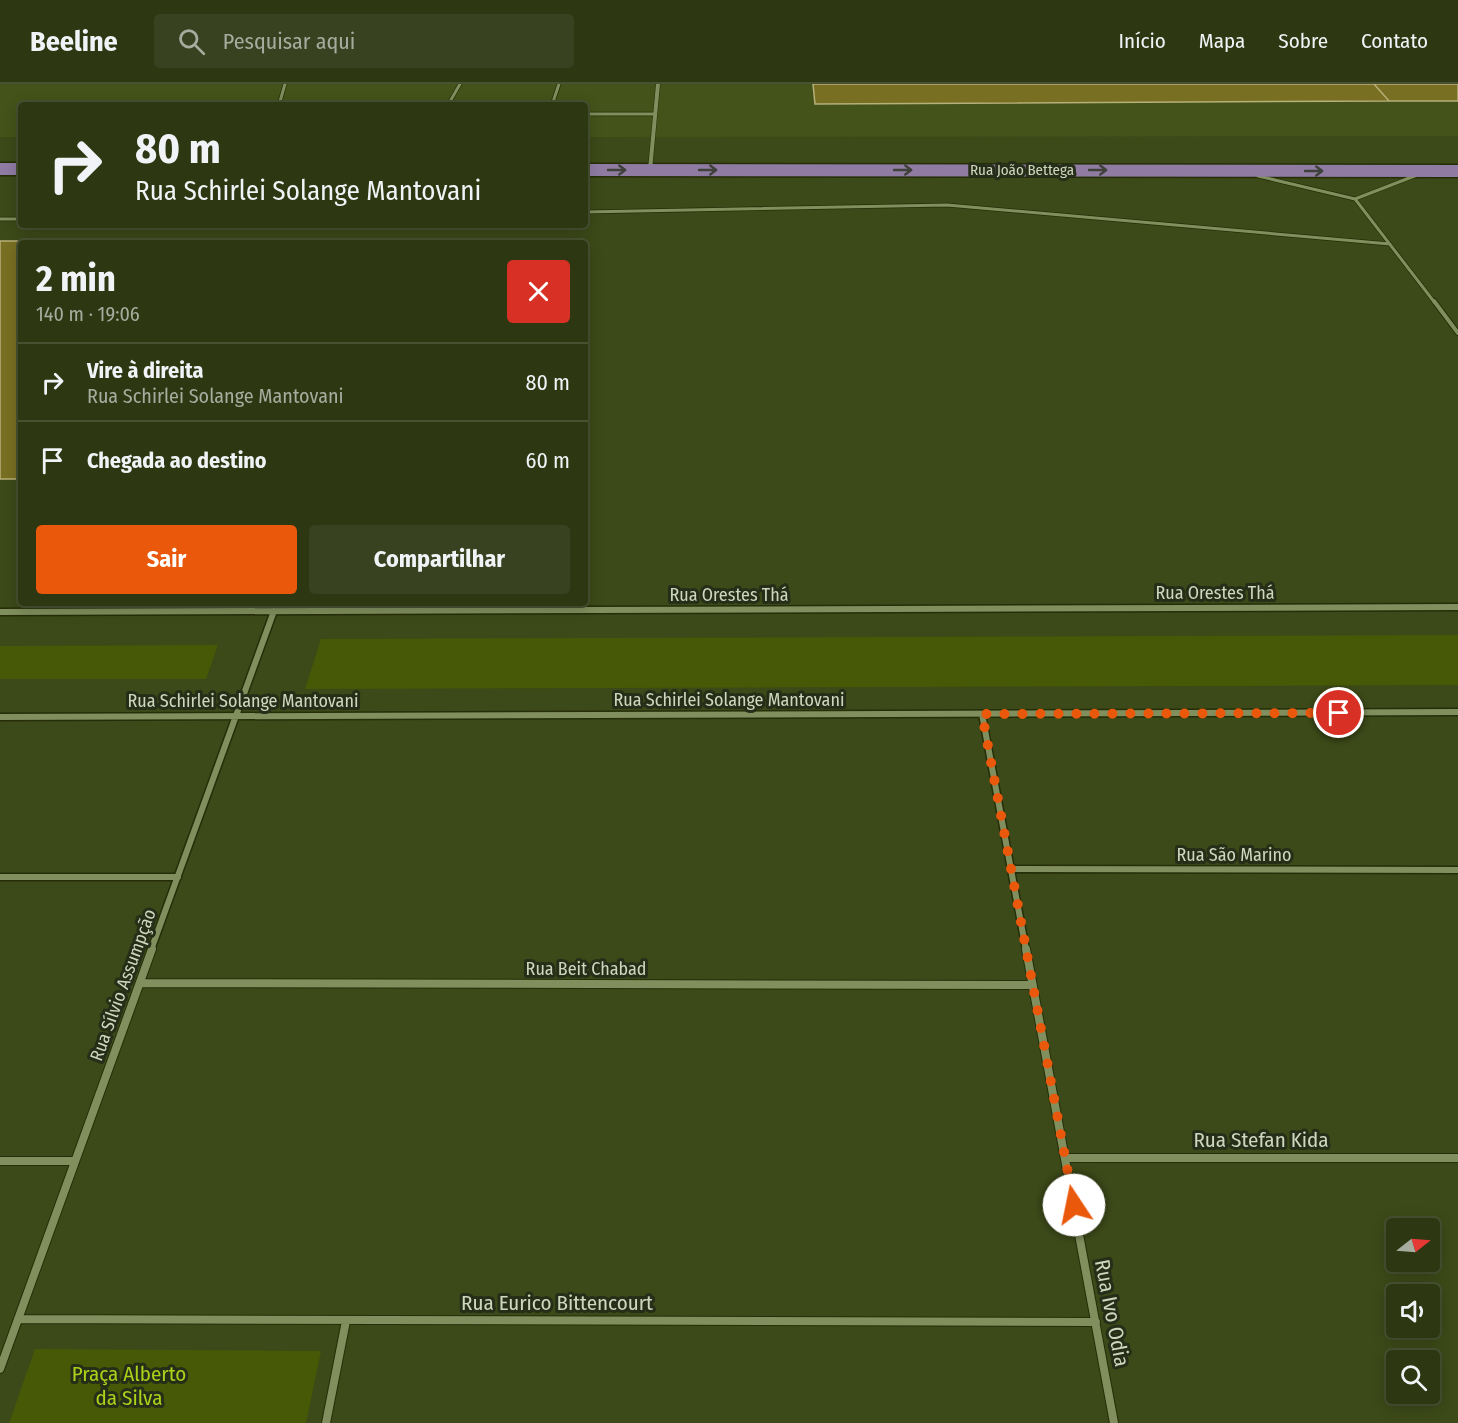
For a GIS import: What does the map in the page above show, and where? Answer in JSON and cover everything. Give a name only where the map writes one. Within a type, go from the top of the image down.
[{"type":"main road","points":[[0,151],[18,151]]},
{"type":"main road","name":"Rua João Bettega","points":[[588,152],[650,161],[1235,171],[1458,171]]},
{"type":"main road","name":"Rua João Bettega","points":[[588,170],[650,161],[779,152]]},
{"type":"main road","points":[[1414,152],[1428,171]]},
{"type":"main road","points":[[0,169],[18,169]]},
{"type":"street","points":[[650,161],[658,84]]},
{"type":"street","name":"Rua Orestes Thá","points":[[0,612],[1458,607]]},
{"type":"street","name":"Rua Sílvio Assumpção","points":[[0,1369],[274,611]]},
{"type":"street","name":"Rua Schirlei Solange Mantovani","points":[[0,717],[1458,712]]},
{"type":"street","name":"Rua Ivo Odia","points":[[982,714],[1114,1423]]},
{"type":"street","name":"Rua São Marino","points":[[1011,869],[1458,870]]},
{"type":"street","points":[[0,877],[178,877]]},
{"type":"street","name":"Rua Beit Chabad","points":[[140,983],[1032,985]]},
{"type":"street","name":"Rua Stefan Kida","points":[[1065,1158],[1458,1158]]},
{"type":"street","points":[[0,1161],[75,1161]]},
{"type":"street","name":"Rua Eurico Bittencourt","points":[[18,1319],[1096,1322]]},
{"type":"street","points":[[326,1423],[346,1321]]},
{"type":"lane","points":[[280,102],[285,84]]},
{"type":"lane","points":[[450,102],[460,84]]},
{"type":"lane","points":[[553,102],[559,84]]},
{"type":"lane","points":[[588,114],[655,114]]},
{"type":"lane","points":[[1235,171],[1355,199],[1428,171]]},
{"type":"lane","points":[[1355,199],[1458,333]]},
{"type":"lane","points":[[588,212],[947,205],[1390,244]]},
{"type":"lane","points":[[0,219],[18,219]]},
{"type":"shaded area","points":[[0,84],[1458,84],[1458,136],[588,137],[588,102],[18,102],[18,137],[0,137]]},
{"type":"green space","points":[[1458,635],[1458,685],[305,689],[321,639]]},
{"type":"green space","points":[[218,645],[206,679],[0,679],[0,646]]},
{"type":"green space","name":"Praça Alberto da Silva","points":[[35,1349],[321,1351],[306,1423],[9,1423]]},
{"type":"building","points":[[813,84],[1374,84],[1389,101],[815,104]]},
{"type":"building","points":[[1374,84],[1458,84],[1458,101],[1389,101]]},
{"type":"building","points":[[0,241],[18,241],[18,479],[0,479]]},
{"type":"route","points":[[1074,1205],[982,714],[1339,713]]}]
